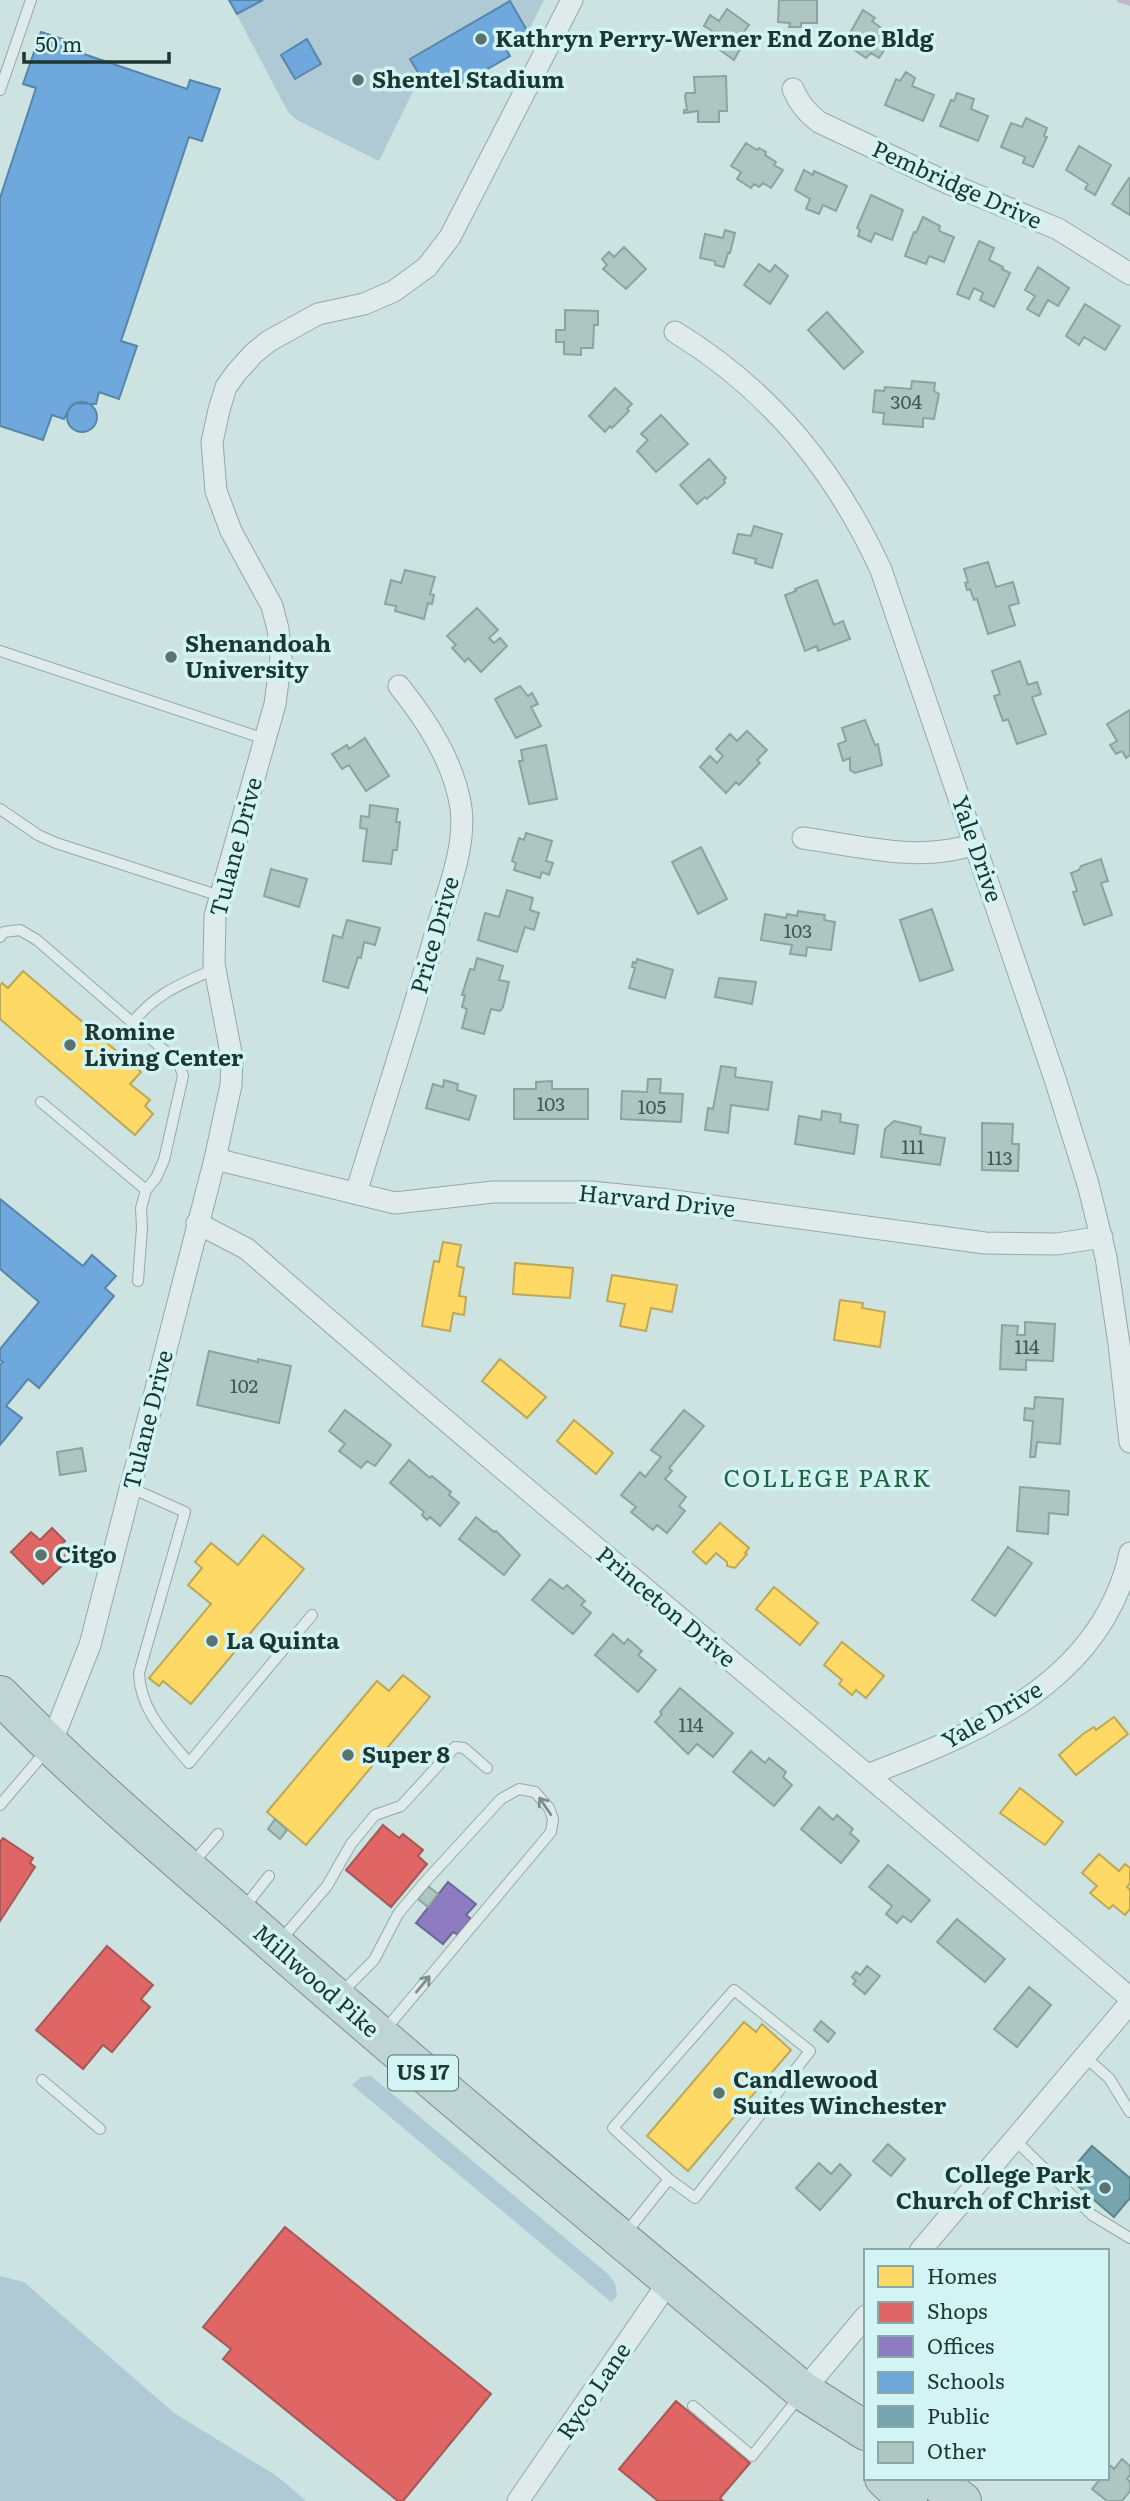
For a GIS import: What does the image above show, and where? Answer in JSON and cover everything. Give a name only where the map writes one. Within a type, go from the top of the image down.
[{"type":"highway","name":"Millwood Pike","points":[[0,1695],[50,1746],[380,2036],[803,2391],[864,2430]]},
{"type":"highway","name":"Millwood Pike","points":[[803,2391],[864,2459]]},
{"type":"highway","points":[[886,2480],[908,2501]]},
{"type":"highway","points":[[934,2480],[962,2501]]},
{"type":"street","name":"Tulane Drive","points":[[50,1746],[90,1645],[215,1159],[231,1085],[232,1058],[215,969],[215,916],[265,739],[276,695],[281,658],[272,606],[230,531],[216,491],[212,442],[226,387],[254,353],[269,341],[318,314],[363,304],[394,291],[427,267],[450,237],[572,0]]},
{"type":"street","name":"Pembridge Drive","points":[[793,89],[798,102],[819,122],[950,184],[1058,229],[1130,274]]},
{"type":"street","name":"Yale Drive","points":[[675,332],[710,353],[748,383],[775,412],[823,469],[861,528],[881,570],[1055,1079],[1102,1237],[1119,1344],[1130,1442]]},
{"type":"street","name":"Price Drive","points":[[356,1193],[422,982],[461,836],[457,786],[433,734],[399,685]]},
{"type":"street","points":[[803,838],[923,854],[954,851],[975,844]]},
{"type":"street","name":"Harvard Drive","points":[[215,1159],[395,1203],[493,1192],[591,1192],[985,1243],[1057,1244],[1102,1237]]},
{"type":"street","name":"Princeton Drive","points":[[197,1223],[247,1249],[1130,2001]]},
{"type":"street","name":"Yale Drive","points":[[867,1775],[983,1726],[1053,1680],[1078,1656],[1101,1627],[1116,1600],[1130,1553]]},
{"type":"street","points":[[922,2249],[1130,2001]]},
{"type":"street","name":"Ryco Lane","points":[[518,2501],[670,2280]]},
{"type":"street","points":[[803,2391],[864,2318]]},
{"type":"lane","points":[[0,90],[31,0]]},
{"type":"lane","points":[[0,651],[265,739]]},
{"type":"lane","points":[[0,809],[38,835],[56,843],[220,896]]},
{"type":"lane","points":[[0,937],[4,932],[20,930],[37,940],[179,1063],[183,1076],[164,1160],[156,1178],[146,1190],[141,1208],[138,1281]]},
{"type":"lane","points":[[133,1022],[146,1006],[170,989],[215,969]]},
{"type":"lane","points":[[41,1102],[146,1190]]},
{"type":"lane","points":[[131,1488],[185,1513],[139,1673],[139,1692],[150,1716],[189,1763],[313,1615]]},
{"type":"lane","points":[[0,1805],[50,1746]]},
{"type":"lane","points":[[276,1946],[327,1886],[351,1844],[374,1815],[401,1805],[455,1747],[464,1748],[487,1768]]},
{"type":"lane","points":[[336,1998],[374,1960],[398,1914],[501,1799],[519,1789],[534,1792],[549,1808],[553,1819],[551,1832],[380,2036]]},
{"type":"lane","points":[[188,1869],[218,1834]]},
{"type":"lane","points":[[239,1913],[269,1876]]},
{"type":"lane","points":[[734,1990],[810,2051],[695,2198],[669,2179],[613,2128],[734,1990]]},
{"type":"lane","points":[[1084,2056],[1109,2078],[1130,2112]]},
{"type":"lane","points":[[42,2080],[100,2129]]},
{"type":"lane","points":[[1014,2139],[1092,2215],[1130,2238]]},
{"type":"lane","points":[[621,2239],[669,2179]]},
{"type":"lane","points":[[693,2406],[752,2456],[803,2391]]},
{"type":"shaded area","name":"Shentel Stadium","points":[[229,0],[544,0],[528,32],[504,45],[510,56],[458,86],[452,76],[428,89],[416,85],[379,161],[297,120],[288,112]]},
{"type":"shaded area","points":[[371,2076],[608,2274],[615,2283],[617,2296],[611,2302],[352,2085],[361,2077]]},
{"type":"shaded area","points":[[0,2276],[24,2282],[174,2413],[277,2476],[306,2501],[0,2501]]},
{"type":"building: Homes","name":"Romine Living Center","points":[[23,971],[141,1072],[130,1084],[150,1100],[145,1106],[153,1114],[135,1135],[0,1019],[0,986],[2,983],[8,988]]},
{"type":"building: Homes","points":[[443,1242],[461,1245],[457,1266],[464,1268],[459,1296],[466,1297],[464,1315],[453,1313],[450,1331],[422,1326],[434,1261],[439,1262]]},
{"type":"building: Homes","points":[[515,1263],[573,1268],[570,1298],[513,1294]]},
{"type":"building: Homes","points":[[612,1275],[677,1285],[672,1312],[651,1308],[646,1331],[620,1326],[625,1304],[607,1301]]},
{"type":"building: Homes","points":[[840,1300],[863,1303],[862,1308],[885,1312],[880,1347],[834,1340]]},
{"type":"building: Homes","points":[[500,1359],[546,1397],[527,1418],[482,1381]]},
{"type":"building: Homes","points":[[574,1420],[613,1453],[596,1474],[557,1441]]},
{"type":"building: Homes","points":[[720,1523],[749,1548],[735,1568],[727,1566],[727,1562],[716,1553],[706,1564],[693,1552]]},
{"type":"building: Homes","name":"La Quinta","points":[[263,1535],[304,1569],[191,1704],[163,1681],[159,1686],[149,1678],[211,1604],[188,1585],[202,1568],[195,1562],[211,1543],[238,1565]]},
{"type":"building: Homes","points":[[774,1587],[818,1623],[800,1645],[756,1609]]},
{"type":"building: Homes","points":[[842,1642],[884,1676],[866,1698],[856,1690],[852,1695],[839,1684],[842,1680],[824,1665]]},
{"type":"building: Homes","name":"Super 8","points":[[403,1675],[430,1697],[306,1845],[267,1812],[377,1681],[389,1691]]},
{"type":"building: Homes","points":[[1114,1717],[1128,1734],[1076,1775],[1059,1755],[1083,1734],[1094,1727],[1096,1730]]},
{"type":"building: Homes","points":[[1020,1788],[1063,1822],[1045,1845],[1000,1813]]},
{"type":"building: Homes","points":[[1099,1854],[1119,1871],[1125,1864],[1130,1868],[1130,1883],[1127,1887],[1130,1890],[1130,1909],[1125,1915],[1113,1905],[1109,1909],[1090,1893],[1097,1886],[1082,1873]]},
{"type":"building: Homes","name":"Candlewood Suites Winchester","points":[[744,2022],[756,2032],[762,2024],[791,2050],[688,2171],[647,2136]]},
{"type":"building: Shops","name":"Citgo","points":[[52,1528],[65,1541],[60,1546],[71,1557],[43,1584],[11,1552],[31,1532],[40,1540]]},
{"type":"building: Shops","points":[[383,1825],[399,1838],[403,1834],[423,1850],[418,1856],[427,1864],[391,1907],[346,1870]]},
{"type":"building: Shops","points":[[3,1838],[33,1858],[30,1863],[35,1867],[0,1921],[0,1842]]},
{"type":"building: Shops","points":[[107,1946],[153,1985],[141,1999],[150,2007],[112,2052],[103,2045],[83,2069],[36,2030]]},
{"type":"building: Shops","points":[[285,2227],[491,2394],[403,2501],[398,2501],[223,2359],[231,2349],[203,2327]]},
{"type":"building: Shops","points":[[676,2401],[750,2463],[720,2498],[723,2501],[658,2501],[619,2469]]},
{"type":"building: Offices","points":[[448,1882],[476,1904],[466,1915],[471,1919],[458,1935],[453,1932],[443,1944],[416,1923]]},
{"type":"building: Schools","points":[[229,0],[263,0],[237,14]]},
{"type":"building: Schools","name":"Kathryn Perry-Werner End Zone Bldg","points":[[510,1],[528,32],[504,45],[510,56],[458,86],[452,76],[428,89],[410,59]]},
{"type":"building: Schools","points":[[41,32],[71,42],[69,49],[187,89],[190,80],[220,89],[202,141],[189,137],[121,341],[137,346],[119,399],[99,392],[96,404],[75,403],[64,419],[52,415],[43,440],[0,426],[0,198],[36,88],[23,84]]},
{"type":"building: Schools","points":[[307,39],[321,64],[295,79],[281,55]]},
{"type":"building: Schools","points":[[82,402],[93,406],[97,417],[93,428],[82,432],[71,428],[67,417],[71,406]]},
{"type":"building: Schools","points":[[0,1199],[83,1266],[92,1255],[116,1276],[105,1288],[114,1296],[39,1388],[28,1379],[6,1406],[22,1418],[0,1445],[0,1365],[3,1362],[0,1360],[0,1349],[39,1302],[0,1269]]},
{"type":"building: Public","name":"College Park Church of Christ","points":[[1092,2146],[1130,2178],[1130,2198],[1114,2217],[1066,2176]]},
{"type":"building: Other","points":[[779,0],[817,0],[817,23],[801,23],[801,27],[789,27],[790,23],[778,22]]},
{"type":"building: Other","points":[[727,9],[749,25],[741,36],[745,40],[734,60],[706,40],[712,31],[704,26],[710,15],[719,21]]},
{"type":"building: Other","points":[[863,10],[875,18],[872,21],[893,37],[879,58],[871,53],[866,58],[846,40]]},
{"type":"building: Other","points":[[906,72],[915,78],[912,86],[934,95],[923,121],[885,105],[896,79],[900,81]]},
{"type":"building: Other","points":[[726,76],[727,111],[719,111],[719,122],[698,122],[698,111],[684,113],[684,110],[687,110],[686,93],[695,93],[694,77]]},
{"type":"building: Other","points":[[957,93],[974,99],[971,109],[988,116],[978,141],[940,126],[951,100],[954,101]]},
{"type":"building: Other","points":[[1026,118],[1047,128],[1044,136],[1047,137],[1033,167],[1023,163],[1025,157],[1001,147],[1011,123],[1022,127]]},
{"type":"building: Other","points":[[746,143],[766,152],[765,155],[776,162],[774,165],[783,170],[771,188],[763,183],[759,187],[754,184],[751,188],[737,179],[741,172],[731,166]]},
{"type":"building: Other","points":[[1079,146],[1111,165],[1095,195],[1085,189],[1088,184],[1066,170]]},
{"type":"building: Other","points":[[804,170],[813,175],[814,171],[847,186],[836,211],[823,205],[819,214],[806,209],[810,199],[795,190]]},
{"type":"building: Other","points":[[1130,179],[1130,215],[1112,204]]},
{"type":"building: Other","points":[[871,195],[903,210],[892,240],[875,233],[871,242],[858,236],[860,230],[857,228]]},
{"type":"building: Other","points":[[923,217],[940,226],[941,232],[954,237],[944,262],[929,256],[926,264],[905,256]]},
{"type":"building: Other","points":[[725,230],[735,233],[724,267],[715,265],[715,261],[700,258],[705,234],[723,238]]},
{"type":"building: Other","points":[[979,241],[994,248],[989,260],[1010,273],[994,307],[980,300],[983,293],[974,288],[969,299],[957,294]]},
{"type":"building: Other","points":[[624,247],[646,269],[626,289],[603,269],[607,265],[602,259],[609,252],[614,257]]},
{"type":"building: Other","points":[[759,264],[770,272],[775,265],[788,276],[770,304],[744,285]]},
{"type":"building: Other","points":[[1038,267],[1069,288],[1058,306],[1048,300],[1039,316],[1027,309],[1035,296],[1025,290]]},
{"type":"building: Other","points":[[1085,304],[1120,326],[1105,350],[1084,337],[1079,345],[1066,336]]},
{"type":"building: Other","points":[[565,310],[598,311],[593,348],[581,348],[581,355],[564,354],[564,342],[556,342],[556,330],[565,330]]},
{"type":"building: Other","points":[[827,312],[863,352],[844,369],[808,330]]},
{"type":"building: Other","points":[[912,381],[935,383],[934,391],[939,394],[934,419],[923,418],[923,427],[883,424],[884,413],[873,412],[875,390],[884,391],[885,387],[911,389]]},
{"type":"building: Other","points":[[615,388],[632,404],[627,409],[629,411],[605,432],[589,416]]},
{"type":"building: Other","points":[[661,415],[688,444],[656,472],[637,451],[648,440],[641,434]]},
{"type":"building: Other","points":[[709,459],[726,478],[725,483],[697,504],[680,485]]},
{"type":"building: Other","points":[[754,526],[782,534],[772,568],[755,563],[756,559],[733,553],[738,534],[751,536]]},
{"type":"building: Other","points":[[988,562],[996,587],[1013,582],[1019,603],[1009,606],[1015,625],[988,634],[977,599],[974,600],[970,589],[967,590],[965,583],[968,582],[964,569]]},
{"type":"building: Other","points":[[405,570],[435,577],[430,594],[434,595],[432,604],[428,603],[424,619],[395,611],[396,606],[385,604],[391,580],[401,583]]},
{"type":"building: Other","points":[[817,580],[834,625],[843,621],[850,639],[818,651],[817,646],[805,651],[785,595]]},
{"type":"building: Other","points":[[477,608],[498,630],[489,638],[494,643],[500,638],[507,646],[481,672],[468,658],[465,662],[452,648],[456,645],[447,636]]},
{"type":"building: Other","points":[[1020,661],[1028,685],[1037,682],[1041,694],[1032,697],[1046,734],[1017,744],[1008,719],[1003,721],[994,696],[1000,694],[992,671]]},
{"type":"building: Other","points":[[520,686],[528,696],[532,693],[538,704],[531,707],[541,726],[516,738],[495,699]]},
{"type":"building: Other","points":[[1130,710],[1130,755],[1126,758],[1122,751],[1116,754],[1110,745],[1117,741],[1107,724]]},
{"type":"building: Other","points":[[865,720],[875,745],[878,744],[882,765],[855,773],[850,770],[850,758],[843,761],[838,744],[846,741],[842,728]]},
{"type":"building: Other","points":[[747,731],[767,750],[757,760],[760,763],[739,785],[736,782],[726,793],[700,767],[710,756],[717,763],[723,756],[716,749],[730,734],[737,741]]},
{"type":"building: Other","points":[[365,738],[389,776],[366,791],[349,765],[342,769],[332,754],[347,745],[349,749]]},
{"type":"building: Other","points":[[546,745],[557,799],[529,804],[519,761],[523,761],[521,750]]},
{"type":"building: Other","points":[[370,805],[398,809],[396,822],[400,822],[397,850],[393,850],[391,864],[363,861],[367,829],[360,828],[361,816],[369,817]]},
{"type":"building: Other","points":[[526,833],[552,841],[546,861],[553,863],[549,875],[542,872],[540,878],[514,870],[516,863],[512,861],[519,838],[524,840]]},
{"type":"building: Other","points":[[701,847],[727,899],[698,914],[672,862]]},
{"type":"building: Other","points":[[1101,859],[1108,881],[1101,883],[1112,915],[1084,925],[1073,892],[1077,891],[1071,873],[1079,870],[1081,866]]},
{"type":"building: Other","points":[[271,869],[307,879],[299,907],[264,896]]},
{"type":"building: Other","points":[[507,890],[533,898],[530,910],[539,913],[534,930],[525,927],[517,952],[478,940],[485,913],[499,917]]},
{"type":"building: Other","points":[[932,909],[953,970],[920,981],[900,920]]},
{"type":"building: Other","points":[[798,911],[825,915],[824,920],[835,922],[831,950],[807,947],[806,956],[790,954],[792,945],[761,940],[765,914],[786,918],[787,914],[797,916]]},
{"type":"building: Other","points":[[347,920],[380,928],[375,945],[364,942],[361,958],[358,957],[348,988],[323,981],[333,935],[342,938]]},
{"type":"building: Other","points":[[477,958],[503,966],[499,980],[509,982],[503,1007],[500,1011],[491,1009],[484,1034],[462,1028],[467,1009],[462,1007],[465,995],[462,995],[470,969],[474,970]]},
{"type":"building: Other","points":[[637,959],[673,970],[665,998],[629,988],[635,968],[632,967],[633,962],[636,963]]},
{"type":"building: Other","points":[[719,978],[756,982],[752,1004],[715,997]]},
{"type":"building: Other","points":[[721,1066],[736,1068],[735,1077],[772,1082],[768,1110],[731,1105],[728,1133],[705,1130],[708,1108],[713,1109]]},
{"type":"building: Other","points":[[648,1079],[661,1079],[660,1093],[683,1094],[681,1122],[621,1119],[622,1091],[647,1092]]},
{"type":"building: Other","points":[[444,1080],[458,1084],[457,1090],[476,1096],[469,1120],[426,1108],[433,1084],[443,1087]]},
{"type":"building: Other","points":[[552,1081],[552,1089],[588,1089],[588,1119],[514,1119],[514,1089],[536,1089],[536,1082]]},
{"type":"building: Other","points":[[822,1111],[841,1114],[840,1122],[858,1125],[854,1154],[795,1144],[799,1116],[821,1120]]},
{"type":"building: Other","points":[[894,1121],[921,1127],[920,1134],[945,1138],[940,1165],[881,1157],[885,1129]]},
{"type":"building: Other","points":[[982,1123],[1013,1124],[1012,1144],[1019,1144],[1018,1171],[982,1170]]},
{"type":"building: Other","points":[[1025,1322],[1055,1324],[1053,1361],[1026,1360],[1026,1370],[1000,1369],[1002,1325],[1018,1326],[1017,1335],[1025,1335]]},
{"type":"building: Other","points":[[209,1351],[291,1366],[279,1423],[197,1405]]},
{"type":"building: Other","points":[[1035,1397],[1063,1399],[1060,1444],[1037,1442],[1035,1457],[1030,1457],[1033,1421],[1024,1420],[1025,1408],[1034,1409]]},
{"type":"building: Other","points":[[345,1410],[391,1445],[375,1466],[367,1461],[361,1468],[339,1451],[345,1444],[329,1431]]},
{"type":"building: Other","points":[[684,1410],[704,1426],[669,1468],[672,1471],[665,1479],[686,1497],[679,1506],[685,1511],[667,1533],[657,1525],[653,1530],[631,1512],[636,1507],[621,1495],[640,1472],[645,1477],[661,1457],[651,1450]]},
{"type":"building: Other","points":[[82,1448],[86,1471],[60,1475],[57,1452]]},
{"type":"building: Other","points":[[409,1460],[451,1492],[449,1495],[459,1503],[440,1526],[430,1517],[427,1520],[422,1515],[424,1512],[390,1483]]},
{"type":"building: Other","points":[[1020,1487],[1069,1491],[1068,1515],[1049,1513],[1048,1534],[1017,1531]]},
{"type":"building: Other","points":[[476,1517],[496,1531],[520,1555],[504,1575],[459,1539]]},
{"type":"building: Other","points":[[1008,1547],[1032,1563],[995,1616],[972,1600]]},
{"type":"building: Other","points":[[550,1579],[563,1589],[567,1585],[585,1601],[581,1605],[591,1613],[573,1634],[532,1600]]},
{"type":"building: Other","points":[[613,1634],[624,1644],[628,1639],[642,1651],[638,1655],[656,1670],[638,1692],[595,1655]]},
{"type":"building: Other","points":[[680,1688],[733,1733],[713,1757],[697,1744],[688,1754],[655,1722]]},
{"type":"building: Other","points":[[751,1751],[765,1763],[769,1758],[786,1772],[783,1777],[792,1785],[774,1806],[733,1772]]},
{"type":"building: Other","points":[[819,1807],[833,1820],[837,1815],[853,1829],[850,1833],[859,1841],[841,1863],[801,1829]]},
{"type":"building: Other","points":[[275,1819],[287,1830],[280,1839],[268,1829]]},
{"type":"building: Other","points":[[888,1865],[930,1900],[911,1922],[903,1916],[897,1923],[886,1914],[892,1906],[869,1887]]},
{"type":"building: Other","points":[[428,1886],[438,1894],[428,1907],[418,1899]]},
{"type":"building: Other","points":[[957,1919],[1005,1959],[985,1982],[937,1942]]},
{"type":"building: Other","points":[[867,1966],[880,1976],[865,1994],[853,1984],[856,1981],[852,1977],[856,1972],[860,1975]]},
{"type":"building: Other","points":[[1029,1987],[1051,2005],[1017,2047],[994,2029]]},
{"type":"building: Other","points":[[821,2021],[835,2033],[828,2042],[814,2030]]},
{"type":"building: Other","points":[[888,2144],[905,2159],[891,2176],[873,2161]]},
{"type":"building: Other","points":[[819,2163],[831,2174],[840,2164],[851,2175],[820,2210],[796,2188]]},
{"type":"building: Other","points":[[1122,2459],[1130,2466],[1127,2479],[1130,2482],[1130,2491],[1122,2501],[1107,2501],[1092,2489],[1099,2480],[1109,2480],[1109,2468],[1111,2466],[1114,2469]]},
{"type":"waterway","points":[[1120,0],[1130,3]]},
{"type":"place","name":"Kathryn Perry-Werner End Zone Bldg","points":[[481,39]]},
{"type":"place","name":"Shentel Stadium","points":[[358,80]]},
{"type":"place","name":"Shenandoah University","points":[[171,657]]},
{"type":"place","name":"Romine Living Center","points":[[70,1045]]},
{"type":"place","name":"Citgo","points":[[41,1555]]},
{"type":"place","name":"La Quinta","points":[[212,1641]]},
{"type":"place","name":"Super 8","points":[[348,1755]]},
{"type":"place","name":"Candlewood Suites Winchester","points":[[719,2093]]},
{"type":"place","name":"College Park Church of Christ","points":[[1105,2188]]},
{"type":"district","name":"COLLEGE PARK","points":[[828,1479]]}]
